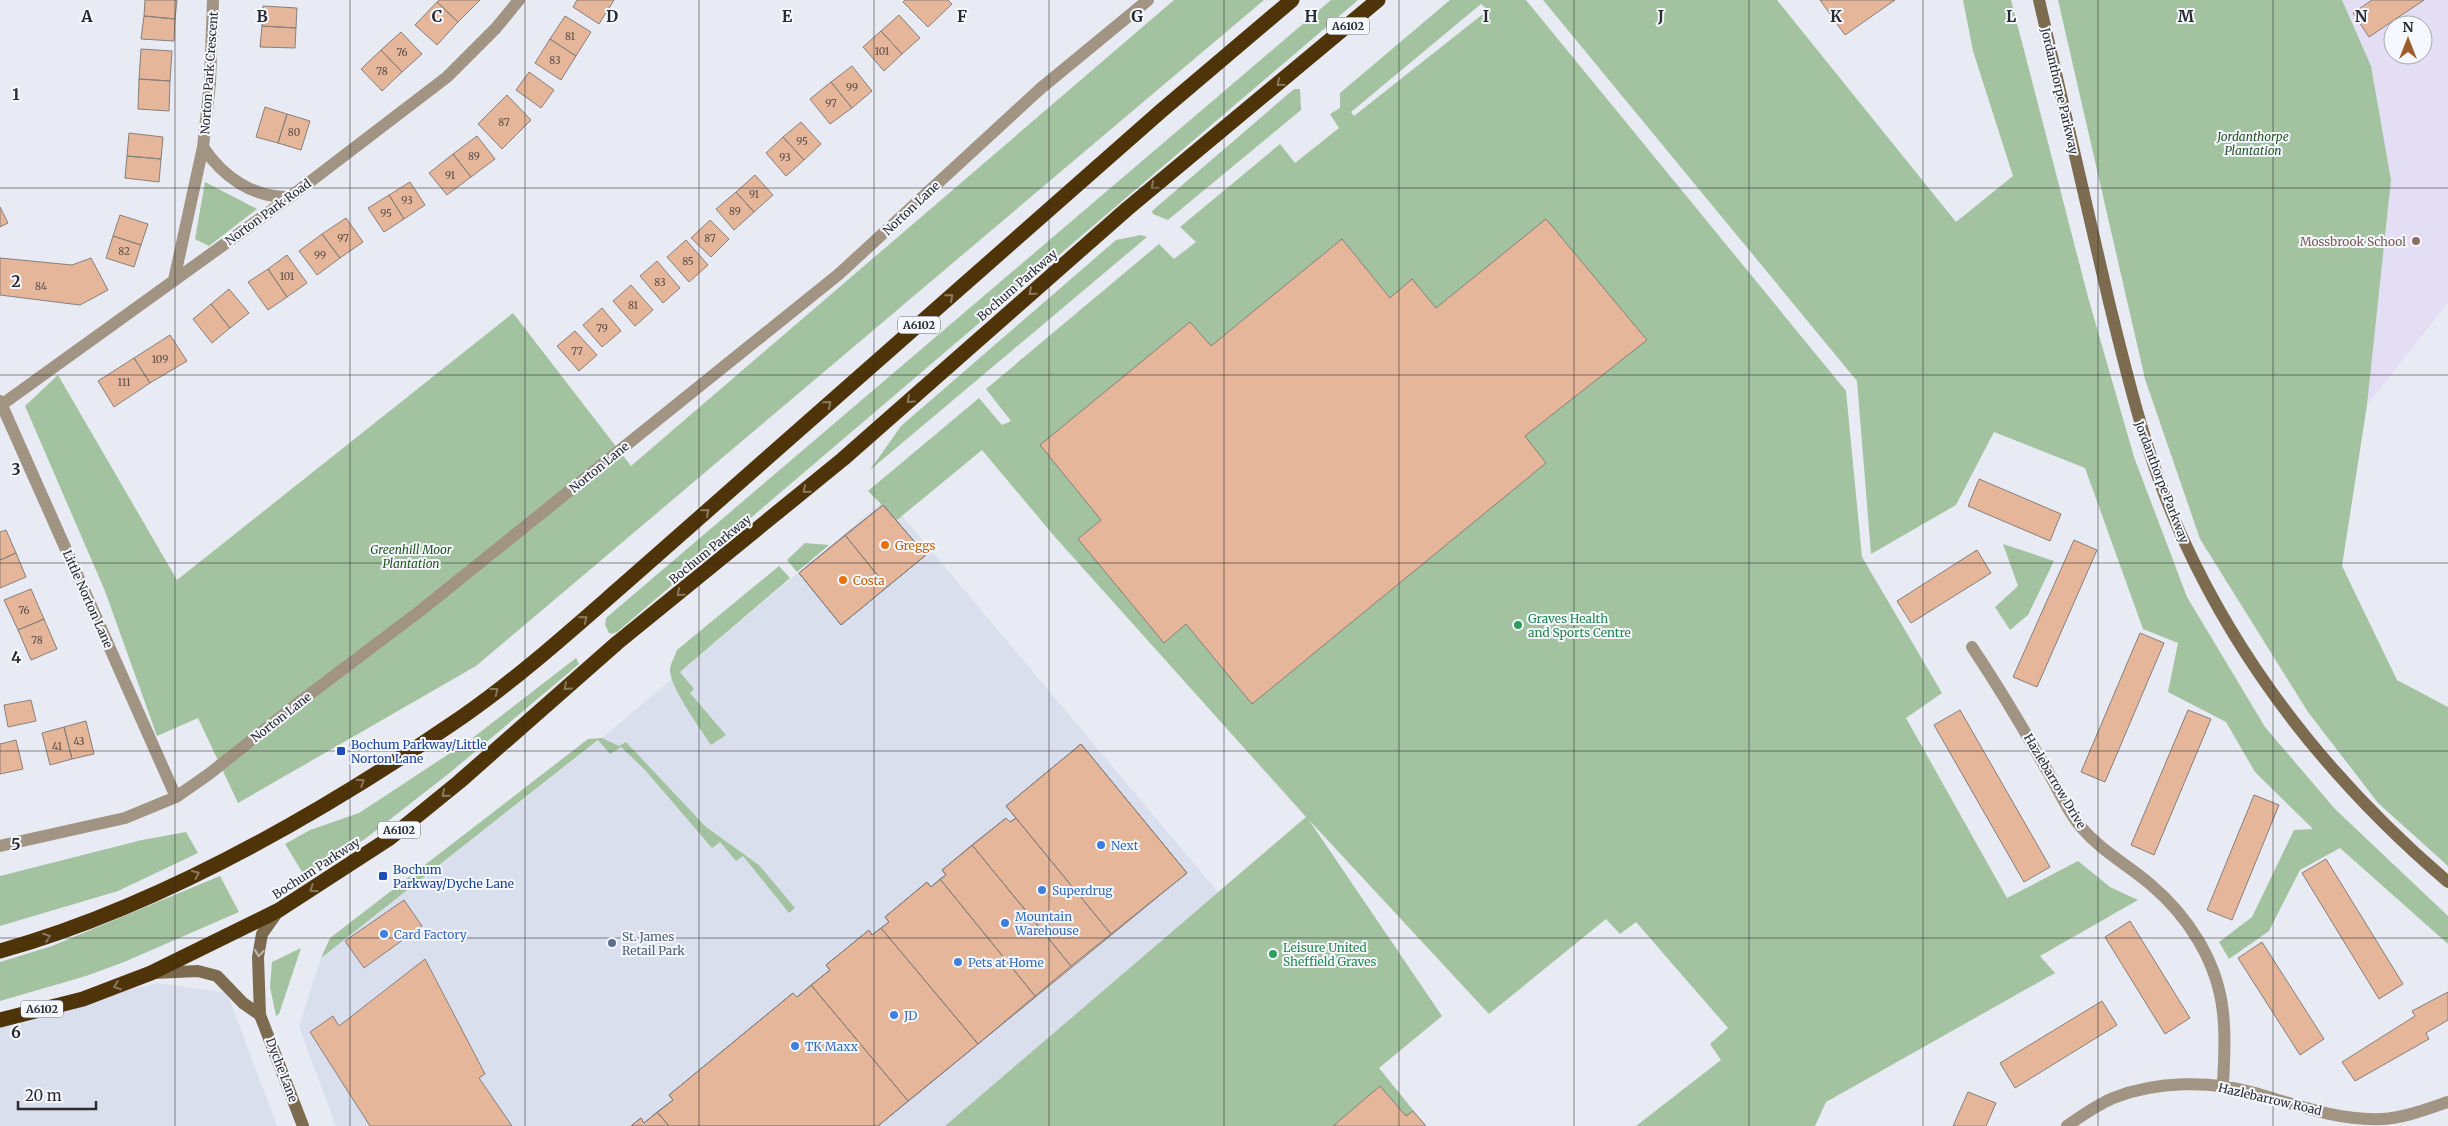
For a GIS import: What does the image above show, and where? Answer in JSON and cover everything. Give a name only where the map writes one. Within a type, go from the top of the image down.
[{"type":"highway","name":"A6102","points":[[0,951],[41,940],[110,914],[213,866],[319,807],[463,716],[546,650],[631,578],[1161,111],[1292,0]]},
{"type":"highway","name":"Bochum Parkway","points":[[0,1020],[83,999],[151,973],[279,910],[390,838],[459,782],[587,669],[843,459],[1163,178],[1378,0]]},
{"type":"main road","name":"Jordanthorpe Parkway","points":[[2039,0],[2128,381],[2152,462],[2183,540],[2226,622],[2285,712],[2324,761],[2370,811],[2448,882]]},
{"type":"main road","name":"Dyche Lane","points":[[279,910],[262,934],[258,957],[260,1015],[303,1126]]},
{"type":"main road","points":[[151,973],[198,971],[217,976],[243,1003],[260,1015]]},
{"type":"street","name":"Norton Park Crescent","points":[[174,280],[203,147],[210,83],[214,0]]},
{"type":"street","name":"Norton Park Road","points":[[1,404],[290,197],[447,77],[496,28],[519,0]]},
{"type":"street","name":"Norton Lane","points":[[0,846],[124,818],[176,797],[420,612],[839,274],[1040,89],[1148,0]]},
{"type":"street","name":"Norton Park Crescent","points":[[203,147],[216,164],[240,185],[267,195],[290,197]]},
{"type":"street","name":"Little Norton Lane","points":[[1,404],[176,797]]},
{"type":"street","name":"Hazlebarrow Drive","points":[[1972,647],[2001,690],[2079,824],[2102,850],[2133,870],[2178,910],[2203,950],[2219,988],[2224,1014],[2223,1085]]},
{"type":"street","name":"Hazlebarrow Road","points":[[2067,1126],[2112,1098],[2152,1088],[2223,1085],[2343,1116],[2383,1123],[2448,1102]]},
{"type":"shaded area","name":"Mossbrook School","points":[[2342,0],[2448,0],[2448,303],[2367,405],[2391,180],[2371,66]]},
{"type":"shaded area","name":"St. James Retail Park","points":[[887,498],[1218,892],[945,1126],[336,1126],[299,1027],[321,958],[602,738]]},
{"type":"shaded area","points":[[157,983],[227,993],[277,1126],[0,1126],[0,1021]]},
{"type":"green space","name":"Greenhill Moor Plantation","points":[[1174,0],[1264,0],[476,666],[238,803],[198,718],[157,736],[105,591],[25,406],[58,375],[177,580],[513,313],[631,466]]},
{"type":"green space","points":[[1331,0],[1358,0],[617,632],[609,633],[605,625],[606,618]]},
{"type":"green space","name":"Graves Health and Sports Centre","points":[[1450,0],[1526,0],[1846,391],[1862,557],[1942,693],[1906,718],[2007,898],[2078,861],[2110,887],[2138,900],[2040,956],[2055,973],[1826,1102],[1815,1126],[1636,1126],[1721,1060],[1710,1044],[1728,1028],[1636,922],[1620,934],[1606,919],[1489,1014],[1309,820],[1442,1016],[1379,1068],[1426,1126],[945,1126],[1306,817],[1055,537],[982,450],[897,520],[868,491],[979,398],[1002,425],[1011,421],[986,389],[1159,244],[1174,259],[1196,242],[1180,227],[1280,144],[1295,163],[1339,128],[1330,114],[1340,108],[1340,93]],"holes":[[[1481,4],[1488,10],[1354,116],[1351,112]]]},
{"type":"green space","points":[[1543,0],[1777,0],[1956,222],[2013,176],[1973,51],[1963,0],[2011,0],[2088,297],[2134,457],[2187,597],[2265,727],[2335,809],[2448,916],[2448,944],[2340,848],[2300,870],[2269,931],[2229,959],[2219,942],[2252,917],[2294,830],[2313,829],[2255,772],[2226,722],[2168,692],[2178,643],[2143,629],[2085,468],[1994,432],[1956,505],[1871,554],[1857,381]]},
{"type":"green space","name":"Jordanthorpe Plantation","points":[[2058,0],[2342,0],[2371,66],[2391,180],[2367,405],[2342,566],[2397,680],[2448,707],[2448,866],[2378,803],[2308,712],[2200,539],[2145,379]]},
{"type":"green space","points":[[1294,89],[1300,89],[1301,110],[1168,220],[1153,214],[1152,211]]},
{"type":"green space","points":[[205,182],[257,209],[209,246],[195,239]]},
{"type":"green space","points":[[1141,235],[1147,237],[870,470],[901,426],[1116,240]]},
{"type":"green space","points":[[805,543],[829,545],[797,572],[787,560]]},
{"type":"green space","points":[[2003,544],[2054,561],[2028,615],[2010,630],[1995,607],[2018,586]]},
{"type":"green space","points":[[779,566],[790,578],[680,672],[694,689],[690,693],[726,735],[711,745],[676,689],[670,672],[672,661],[677,650]]},
{"type":"green space","points":[[576,658],[579,664],[452,771],[365,839],[304,875],[285,844],[310,830],[359,813],[470,740]]},
{"type":"green space","points":[[602,738],[619,746],[626,742],[706,827],[759,865],[795,908],[789,913],[743,856],[736,861],[720,842],[712,848],[645,770],[621,747],[610,754],[598,740],[321,958],[330,938],[588,739]]},
{"type":"green space","points":[[186,832],[198,853],[118,891],[0,926],[0,876],[142,840]]},
{"type":"green space","points":[[220,876],[239,912],[124,962],[86,976],[0,1001],[0,962],[52,946]]},
{"type":"green space","points":[[301,948],[279,1014],[276,1016],[270,987],[272,962]]},
{"type":"building","points":[[145,0],[177,0],[175,19],[144,16]]},
{"type":"building","points":[[439,0],[480,0],[458,22],[437,2]]},
{"type":"building","points":[[577,0],[614,0],[599,24],[573,7]]},
{"type":"building","points":[[905,0],[948,0],[952,4],[928,27],[903,2]]},
{"type":"building","points":[[1820,0],[1895,0],[1845,35]]},
{"type":"building","points":[[2372,0],[2424,0],[2402,15],[2383,15],[2383,28],[2369,37],[2353,13]]},
{"type":"building","points":[[437,2],[458,22],[437,45],[415,25]]},
{"type":"building","points":[[263,6],[297,8],[296,28],[262,26]]},
{"type":"building","points":[[899,15],[920,38],[902,54],[881,31]]},
{"type":"building","points":[[144,16],[175,19],[174,41],[141,39]]},
{"type":"building","points":[[565,16],[591,32],[576,56],[550,39]]},
{"type":"building","points":[[262,26],[296,28],[295,48],[260,47]]},
{"type":"building","points":[[881,31],[902,54],[884,71],[863,47]]},
{"type":"building","points":[[401,32],[422,54],[402,72],[381,50]]},
{"type":"building","points":[[550,39],[576,56],[561,80],[535,63]]},
{"type":"building","points":[[141,49],[172,51],[170,81],[139,79]]},
{"type":"building","points":[[381,50],[402,72],[382,91],[361,69]]},
{"type":"building","points":[[852,66],[872,91],[852,108],[831,82]]},
{"type":"building","points":[[529,72],[554,90],[541,108],[516,90]]},
{"type":"building","points":[[139,79],[170,81],[169,111],[138,109]]},
{"type":"building","points":[[831,82],[852,108],[830,124],[810,99]]},
{"type":"building","points":[[507,95],[531,120],[502,149],[478,124]]},
{"type":"building","points":[[265,107],[287,114],[278,143],[256,137]]},
{"type":"building","points":[[287,114],[310,121],[301,150],[278,143]]},
{"type":"building","points":[[801,122],[821,144],[804,160],[783,137]]},
{"type":"building","points":[[129,133],[163,137],[161,159],[127,156]]},
{"type":"building","points":[[477,136],[495,159],[471,177],[453,154]]},
{"type":"building","points":[[783,137],[804,160],[786,176],[766,153]]},
{"type":"building","points":[[453,154],[471,177],[447,195],[429,173]]},
{"type":"building","points":[[127,156],[161,159],[159,182],[125,178]]},
{"type":"building","points":[[755,175],[773,195],[754,212],[736,192]]},
{"type":"building","points":[[410,182],[425,205],[404,219],[389,195]]},
{"type":"building","points":[[736,192],[754,212],[734,230],[716,209]]},
{"type":"building","points":[[389,195],[404,219],[384,232],[368,208]]},
{"type":"building","points":[[0,207],[8,223],[0,227]]},
{"type":"building","points":[[120,215],[148,224],[141,245],[113,236]]},
{"type":"building","points":[[346,218],[363,242],[340,258],[322,234]]},
{"type":"building","points":[[1546,219],[1647,340],[1525,436],[1546,463],[1252,704],[1186,624],[1164,643],[1078,539],[1101,520],[1040,445],[1190,322],[1211,346],[1342,239],[1390,298],[1412,279],[1436,308]]},
{"type":"building","points":[[710,220],[729,239],[711,257],[691,238]]},
{"type":"building","points":[[322,234],[340,258],[317,275],[299,251]]},
{"type":"building","points":[[113,236],[141,245],[134,267],[106,258]]},
{"type":"building","points":[[686,240],[708,265],[689,282],[667,257]]},
{"type":"building","points":[[287,255],[307,283],[287,297],[268,269]]},
{"type":"building","points":[[0,258],[72,265],[91,258],[108,290],[80,305],[0,295]]},
{"type":"building","points":[[657,261],[680,288],[663,303],[640,276]]},
{"type":"building","points":[[268,269],[287,297],[268,310],[248,282]]},
{"type":"building","points":[[631,285],[653,310],[635,326],[613,301]]},
{"type":"building","points":[[229,289],[249,313],[230,328],[211,304]]},
{"type":"building","points":[[211,304],[230,328],[212,343],[193,319]]},
{"type":"building","points":[[602,308],[621,331],[602,347],[583,325]]},
{"type":"building","points":[[575,331],[597,355],[579,371],[557,346]]},
{"type":"building","points":[[170,335],[187,361],[150,383],[134,358]]},
{"type":"building","points":[[134,358],[150,383],[114,407],[98,381]]},
{"type":"building","points":[[1979,479],[2061,514],[2050,541],[1968,506]]},
{"type":"building","points":[[883,505],[926,555],[841,625],[799,573]]},
{"type":"building","name":"Greggs","points":[[883,505],[926,555],[887,587],[845,535]]},
{"type":"building","points":[[6,530],[16,553],[0,560],[0,532]]},
{"type":"building","name":"Costa","points":[[845,535],[887,587],[841,625],[799,573]]},
{"type":"building","points":[[2074,540],[2097,550],[2037,687],[2013,677]]},
{"type":"building","points":[[1977,550],[1991,573],[1911,623],[1897,601]]},
{"type":"building","points":[[16,553],[26,577],[0,588],[0,560]]},
{"type":"building","points":[[31,589],[44,619],[18,630],[4,600]]},
{"type":"building","points":[[44,619],[57,649],[31,660],[18,630]]},
{"type":"building","points":[[2140,633],[2164,643],[2105,782],[2081,772]]},
{"type":"building","points":[[31,700],[36,721],[8,727],[4,705]]},
{"type":"building","points":[[1960,710],[2050,867],[2024,882],[1934,725]]},
{"type":"building","points":[[2188,710],[2211,719],[2154,855],[2131,845]]},
{"type":"building","points":[[86,721],[94,754],[72,759],[64,727]]},
{"type":"building","points":[[64,727],[72,759],[50,765],[42,733]]},
{"type":"building","points":[[16,740],[23,769],[0,774],[0,744]]},
{"type":"building","points":[[1081,744],[1187,873],[878,1126],[631,1126],[641,1118],[644,1123],[673,1100],[669,1095],[793,993],[797,997],[830,970],[826,965],[869,930],[872,935],[889,922],[885,917],[927,882],[931,887],[946,875],[942,870],[1006,818],[1010,822],[1016,818],[1006,806]]},
{"type":"building","name":"Next","points":[[1081,744],[1187,873],[1111,934],[1006,806]]},
{"type":"building","points":[[2254,795],[2279,805],[2232,920],[2207,910]]},
{"type":"building","name":"Superdrug","points":[[1006,818],[1010,822],[1016,818],[1111,934],[1071,966],[972,845]]},
{"type":"building","name":"Mountain Warehouse","points":[[972,845],[1071,966],[1035,996],[940,879],[946,875],[942,870]]},
{"type":"building","points":[[2326,859],[2403,984],[2379,999],[2302,873]]},
{"type":"building","name":"Pets at Home","points":[[940,879],[1035,996],[978,1044],[881,928],[889,922],[885,917],[927,882],[931,887]]},
{"type":"building","name":"Card Factory","points":[[404,900],[422,926],[364,968],[345,941]]},
{"type":"building","points":[[2130,921],[2190,1018],[2165,1034],[2105,937]]},
{"type":"building","name":"JD","points":[[881,928],[978,1044],[908,1101],[811,985],[830,970],[826,965],[869,930],[872,935]]},
{"type":"building","points":[[2262,942],[2324,1039],[2300,1055],[2238,958]]},
{"type":"building","points":[[425,959],[485,1074],[479,1078],[512,1126],[370,1126],[310,1032],[333,1016],[339,1026]]},
{"type":"building","name":"TK Maxx","points":[[811,985],[908,1101],[878,1126],[669,1126],[657,1112],[673,1100],[669,1095],[793,993],[797,997]]},
{"type":"building","points":[[2448,992],[2448,1020],[2426,1033],[2429,1039],[2355,1081],[2342,1062],[2415,1016],[2412,1011]]},
{"type":"building","points":[[2102,1001],[2117,1025],[2015,1088],[2000,1063]]},
{"type":"building","points":[[1380,1086],[1406,1116],[1413,1111],[1426,1126],[1333,1126]]},
{"type":"building","points":[[1968,1092],[1996,1103],[1986,1126],[1953,1126]]},
{"type":"building","points":[[657,1112],[669,1126],[631,1126],[641,1118],[644,1123]]},
{"type":"place","name":"Mossbrook School","points":[[2416,241]]},
{"type":"place","name":"Greggs","points":[[885,545]]},
{"type":"place","name":"Costa","points":[[843,580]]},
{"type":"place","name":"Graves Health and Sports Centre","points":[[1518,625]]},
{"type":"place","name":"Bochum Parkway/Little Norton Lane","points":[[341,751]]},
{"type":"place","name":"Next","points":[[1101,845]]},
{"type":"place","name":"Bochum Parkway/Dyche Lane","points":[[383,876]]},
{"type":"place","name":"Superdrug","points":[[1042,890]]},
{"type":"place","name":"Mountain Warehouse","points":[[1005,923]]},
{"type":"place","name":"Card Factory","points":[[384,934]]},
{"type":"place","name":"St. James Retail Park","points":[[612,943]]},
{"type":"place","name":"Leisure United Sheffield Graves","points":[[1273,954]]},
{"type":"place","name":"Pets at Home","points":[[958,962]]},
{"type":"place","name":"JD","points":[[894,1015]]},
{"type":"place","name":"TK Maxx","points":[[795,1046]]}]
